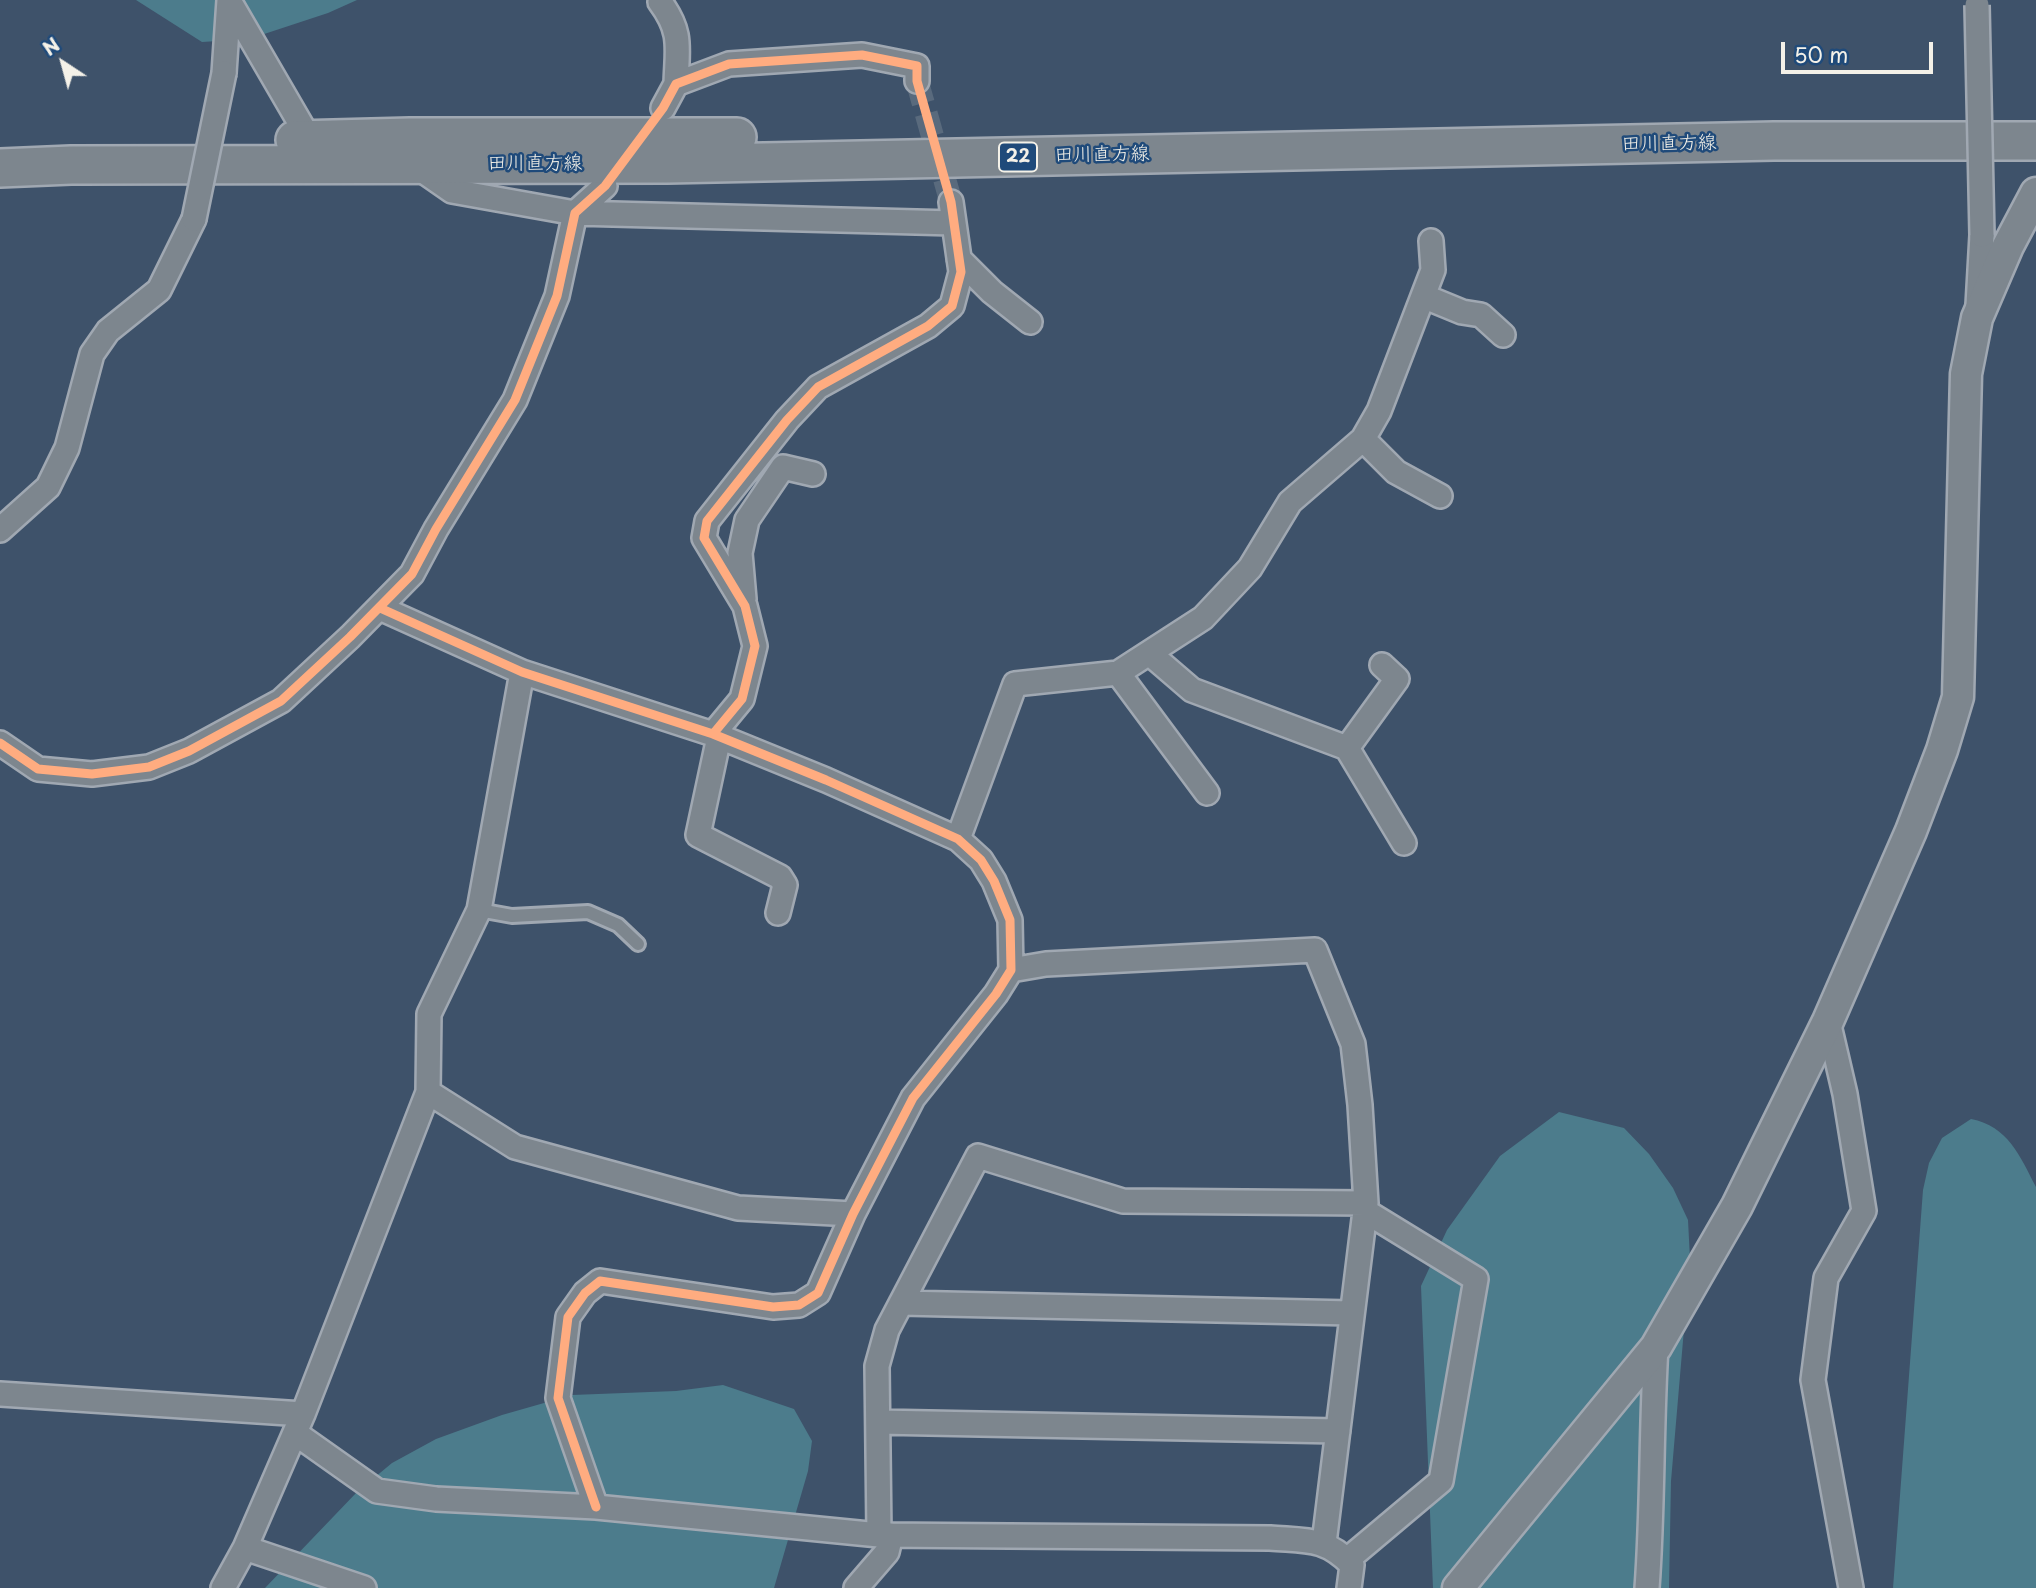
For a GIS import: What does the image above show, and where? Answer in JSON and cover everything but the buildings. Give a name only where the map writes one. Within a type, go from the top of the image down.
[{"type":"main road","name":"田川直方線","points":[[0,168],[706,138],[2036,117]]},
{"type":"main road","name":"田川直方線","points":[[0,143],[310,140],[411,151],[682,164],[1774,141],[2036,141]]},
{"type":"street","points":[[0,530],[48,487],[67,448],[92,354],[108,331],[159,290],[194,219],[224,73],[230,2]]},
{"type":"street","points":[[230,2],[310,140]]},
{"type":"street","points":[[660,2],[672,19],[678,34],[676,84],[663,108]]},
{"type":"street","points":[[1458,1588],[1656,1347],[1737,1206],[1828,1021],[1911,831],[1942,750],[1958,697],[1966,374],[1977,318],[1982,235],[1978,2]]},
{"type":"street","points":[[676,84],[729,64],[862,55],[917,66],[917,81]]},
{"type":"street","points":[[411,151],[452,191],[575,213],[952,212],[961,272],[952,306],[928,326],[818,387],[787,420],[708,521],[704,538],[745,606]]},
{"type":"street","points":[[0,743],[38,769],[92,774],[149,767],[189,751],[281,701],[380,608],[412,574],[436,529],[515,400],[557,296],[575,213],[605,186]]},
{"type":"street","points":[[1977,318],[2008,246],[2036,193]]},
{"type":"street","points":[[958,839],[1015,684],[1118,673],[1203,618],[1250,568],[1290,502],[1363,439],[1379,411],[1433,270],[1431,241]]},
{"type":"street","points":[[959,259],[992,292],[1030,321]]},
{"type":"street","points":[[1423,296],[1462,312],[1481,315],[1503,335]]},
{"type":"street","points":[[1363,439],[1395,472],[1440,496]]},
{"type":"street","points":[[778,913],[785,885],[780,877],[698,835],[716,735],[742,699],[755,646],[745,606],[740,553],[747,520],[783,467],[813,474]]},
{"type":"street","points":[[380,608],[522,672],[716,735],[958,839],[981,860],[994,881],[1010,920],[1011,970],[996,994],[913,1098],[853,1214],[818,1293],[799,1305],[773,1307],[600,1281],[585,1293],[568,1317],[558,1398],[596,1507]]},
{"type":"street","points":[[1149,653],[1192,690],[1347,748],[1404,843]]},
{"type":"street","points":[[1347,748],[1397,679],[1381,665]]},
{"type":"street","points":[[223,1588],[245,1548],[299,1424],[428,1091],[429,1014],[479,910],[522,672]]},
{"type":"street","points":[[1118,673],[1207,793]]},
{"type":"street","points":[[1011,970],[1046,964],[1315,950],[1353,1044],[1360,1105],[1365,1207],[1324,1543]]},
{"type":"street","points":[[1828,1021],[1844,1094],[1864,1211],[1826,1278],[1812,1380],[1851,1588]]},
{"type":"street","points":[[428,1091],[514,1147],[738,1208],[853,1214]]},
{"type":"street","points":[[856,1588],[887,1552],[877,1366],[887,1331],[978,1156],[1123,1202],[1365,1207],[1476,1279],[1441,1481],[1347,1560]]},
{"type":"street","points":[[901,1303],[1352,1313]]},
{"type":"street","points":[[1647,1588],[1652,1514],[1652,1417],[1656,1347]]},
{"type":"street","points":[[0,1394],[299,1424],[377,1491],[436,1499],[596,1507],[885,1535],[1270,1538],[1324,1543],[1340,1552],[1352,1564],[1349,1588]]},
{"type":"street","points":[[878,1422],[1338,1431]]},
{"type":"street","points":[[245,1548],[364,1588]]},
{"type":"lane","points":[[479,910],[512,916],[588,912],[618,925],[638,944]]},
{"type":"shaded area","points":[[136,0],[357,0],[328,13],[249,39],[202,42]]},
{"type":"shaded area","points":[[1559,1112],[1624,1128],[1649,1154],[1673,1188],[1688,1220],[1690,1259],[1671,1481],[1669,1588],[1433,1588],[1421,1286],[1447,1230],[1500,1156]]},
{"type":"shaded area","points":[[1971,1119],[1995,1128],[2004,1135],[2036,1187],[2036,1588],[1893,1588],[1923,1190],[1929,1163],[1942,1138]]},
{"type":"shaded area","points":[[723,1385],[794,1409],[812,1441],[808,1471],[774,1588],[265,1588],[357,1492],[392,1463],[436,1439],[502,1415],[572,1395],[676,1391]]},
{"type":"tunnel","points":[[917,81],[951,202]]},
{"type":"cycle path","points":[[0,743],[38,769],[92,774],[149,767],[189,751],[281,701],[412,574],[436,529],[515,400],[557,296],[575,213],[605,186],[663,108],[676,84],[729,64],[862,55],[917,66],[917,81],[951,202],[961,272],[952,306],[928,326],[818,387],[787,420],[707,521],[704,538],[745,606],[755,646],[742,699],[713,734]]},
{"type":"cycle path","points":[[380,608],[522,672],[713,734],[826,780],[958,839],[981,860],[994,881],[1010,920],[1011,970],[996,994],[913,1098],[853,1214],[818,1293],[799,1305],[773,1307],[600,1281],[585,1293],[568,1317],[558,1398],[596,1507]]}]
